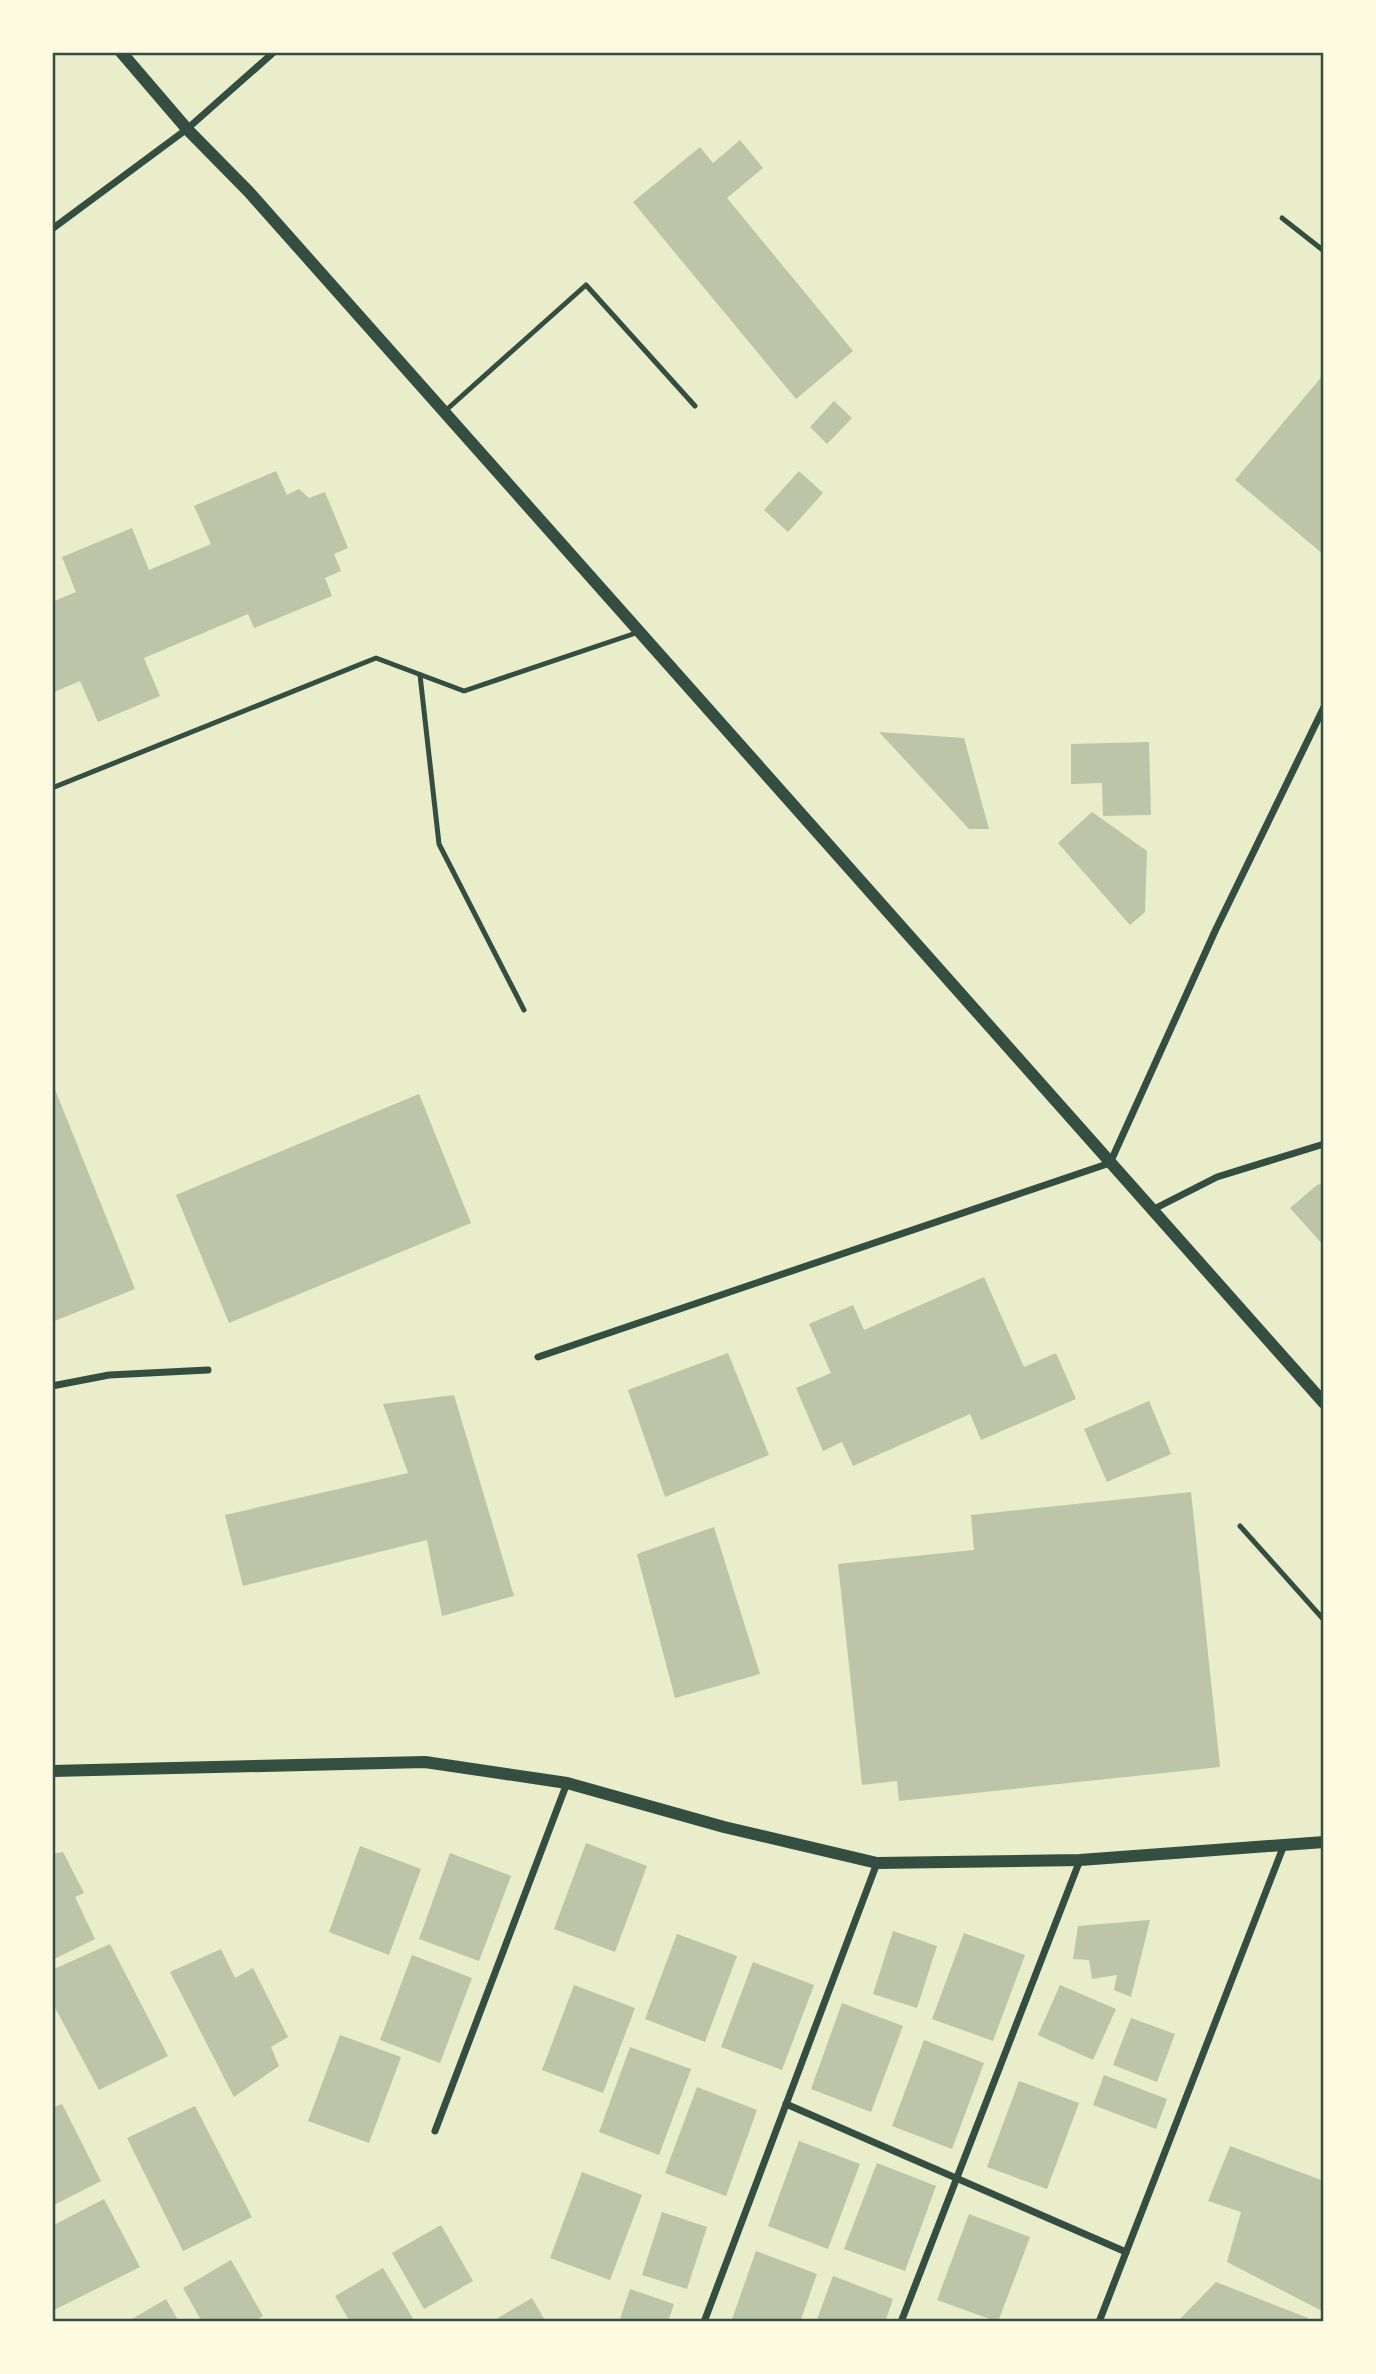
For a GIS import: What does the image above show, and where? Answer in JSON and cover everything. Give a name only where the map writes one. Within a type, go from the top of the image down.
[{"type":"street","points":[[121,52],[187,129],[249,192],[1324,1404]]},
{"type":"street","points":[[52,229],[187,129],[274,52]]},
{"type":"street","points":[[538,1357],[1110,1163],[1216,929],[1324,707]]},
{"type":"street","points":[[1151,1210],[1217,1177],[1324,1144]]},
{"type":"street","points":[[52,1386],[109,1375],[208,1370]]},
{"type":"street","points":[[52,1771],[425,1762],[567,1783],[724,1827],[877,1863],[1080,1860],[1324,1842]]},
{"type":"street","points":[[435,2131],[567,1783]]},
{"type":"street","points":[[1099,2322],[1284,1844]]},
{"type":"street","points":[[901,2322],[1080,1860]]},
{"type":"street","points":[[704,2322],[877,1863]]},
{"type":"street","points":[[786,2104],[1126,2252]]},
{"type":"lane","points":[[1282,218],[1324,251]]},
{"type":"lane","points":[[444,412],[586,285],[695,406]]},
{"type":"lane","points":[[52,788],[376,658],[464,691],[639,632]]},
{"type":"lane","points":[[420,675],[439,844],[524,1010]]},
{"type":"lane","points":[[1240,1526],[1324,1620]]},
{"type":"building","points":[[740,140],[763,168],[727,198],[853,351],[796,399],[633,202],[700,147],[713,163]]},
{"type":"building","points":[[1324,374],[1324,555],[1235,480]]},
{"type":"building","points":[[834,401],[852,418],[827,444],[810,427]]},
{"type":"building","points":[[276,471],[287,495],[299,489],[309,498],[325,492],[348,548],[334,554],[341,571],[325,578],[332,596],[254,628],[248,614],[144,658],[160,696],[98,722],[80,681],[52,693],[52,602],[76,592],[62,557],[132,528],[149,570],[211,544],[194,506]]},
{"type":"building","points":[[799,471],[823,493],[788,532],[764,510]]},
{"type":"building","points":[[879,732],[964,738],[989,829],[969,829]]},
{"type":"building","points":[[1149,742],[1151,815],[1103,816],[1102,783],[1071,784],[1071,744]]},
{"type":"building","points":[[1092,812],[1147,851],[1145,912],[1130,925],[1058,843]]},
{"type":"building","points":[[52,1082],[135,1289],[52,1322]]},
{"type":"building","points":[[419,1094],[471,1223],[229,1323],[176,1195]]},
{"type":"building","points":[[1324,1183],[1324,1246],[1290,1208],[1317,1185]]},
{"type":"building","points":[[984,1277],[1024,1367],[1056,1353],[1076,1399],[981,1440],[970,1414],[853,1466],[842,1442],[823,1451],[796,1388],[831,1373],[809,1324],[853,1305],[864,1330]]},
{"type":"building","points":[[728,1353],[769,1455],[665,1497],[628,1390]]},
{"type":"building","points":[[454,1395],[514,1596],[442,1616],[427,1540],[243,1586],[225,1515],[408,1473],[383,1404]]},
{"type":"building","points":[[1149,1401],[1171,1454],[1107,1482],[1084,1429]]},
{"type":"building","points":[[1191,1492],[1220,1767],[899,1801],[897,1781],[862,1785],[838,1564],[974,1550],[971,1515]]},
{"type":"building","points":[[714,1527],[760,1674],[675,1698],[637,1554]]},
{"type":"building","points":[[586,1843],[647,1866],[615,1952],[554,1929]]},
{"type":"building","points":[[360,1846],[421,1869],[389,1955],[329,1932]]},
{"type":"building","points":[[63,1852],[84,1893],[75,1897],[95,1939],[52,1960],[52,1854]]},
{"type":"building","points":[[450,1853],[511,1876],[479,1961],[419,1939]]},
{"type":"building","points":[[1150,1920],[1131,1997],[1114,1990],[1117,1975],[1092,1979],[1089,1960],[1073,1959],[1078,1926]]},
{"type":"building","points":[[893,1931],[937,1946],[917,2008],[873,1994]]},
{"type":"building","points":[[964,1933],[1025,1955],[993,2041],[932,2019]]},
{"type":"building","points":[[677,1934],[737,1956],[705,2042],[645,2019]]},
{"type":"building","points":[[110,1944],[168,2056],[99,2090],[52,2002],[52,1970]]},
{"type":"building","points":[[221,1949],[235,1978],[253,1968],[288,2037],[271,2047],[279,2066],[234,2097],[170,1972]]},
{"type":"building","points":[[412,1955],[472,1978],[440,2063],[380,2040]]},
{"type":"building","points":[[753,1962],[814,1985],[782,2070],[721,2047]]},
{"type":"building","points":[[574,1985],[635,2008],[603,2093],[542,2070]]},
{"type":"building","points":[[1060,1985],[1116,2009],[1093,2060],[1038,2035]]},
{"type":"building","points":[[842,2003],[903,2026],[871,2112],[811,2089]]},
{"type":"building","points":[[1131,2018],[1175,2034],[1157,2082],[1113,2065]]},
{"type":"building","points":[[340,2035],[401,2057],[369,2143],[308,2121]]},
{"type":"building","points":[[924,2040],[984,2063],[952,2149],[892,2126]]},
{"type":"building","points":[[630,2047],[691,2069],[659,2155],[599,2132]]},
{"type":"building","points":[[1104,2075],[1167,2099],[1156,2129],[1093,2105]]},
{"type":"building","points":[[1019,2081],[1079,2103],[1047,2189],[987,2167]]},
{"type":"building","points":[[697,2087],[757,2110],[726,2196],[665,2173]]},
{"type":"building","points":[[62,2104],[101,2181],[52,2206],[52,2108]]},
{"type":"building","points":[[195,2106],[252,2217],[183,2251],[127,2138]]},
{"type":"building","points":[[799,2141],[860,2164],[828,2249],[768,2226]]},
{"type":"building","points":[[1230,2146],[1324,2181],[1324,2312],[1227,2262],[1241,2212],[1208,2201]]},
{"type":"building","points":[[877,2163],[936,2186],[905,2271],[844,2249]]},
{"type":"building","points":[[582,2172],[642,2195],[610,2280],[550,2258]]},
{"type":"building","points":[[104,2199],[140,2267],[52,2311],[52,2226]]},
{"type":"building","points":[[662,2212],[707,2227],[687,2289],[642,2275]]},
{"type":"building","points":[[969,2214],[1030,2237],[998,2322],[937,2300]]},
{"type":"building","points":[[441,2225],[473,2281],[424,2309],[392,2253]]},
{"type":"building","points":[[756,2251],[817,2274],[800,2322],[731,2322]]},
{"type":"building","points":[[231,2260],[263,2316],[253,2322],[202,2322],[183,2288]]},
{"type":"building","points":[[383,2268],[415,2322],[350,2322],[335,2296]]},
{"type":"building","points":[[833,2276],[893,2299],[885,2322],[816,2322]]},
{"type":"building","points":[[1216,2282],[1308,2318],[1308,2322],[1177,2322]]},
{"type":"building","points":[[630,2289],[674,2304],[668,2322],[619,2322]]},
{"type":"building","points":[[532,2298],[546,2322],[491,2322]]},
{"type":"building","points":[[166,2299],[179,2322],[127,2322]]}]
